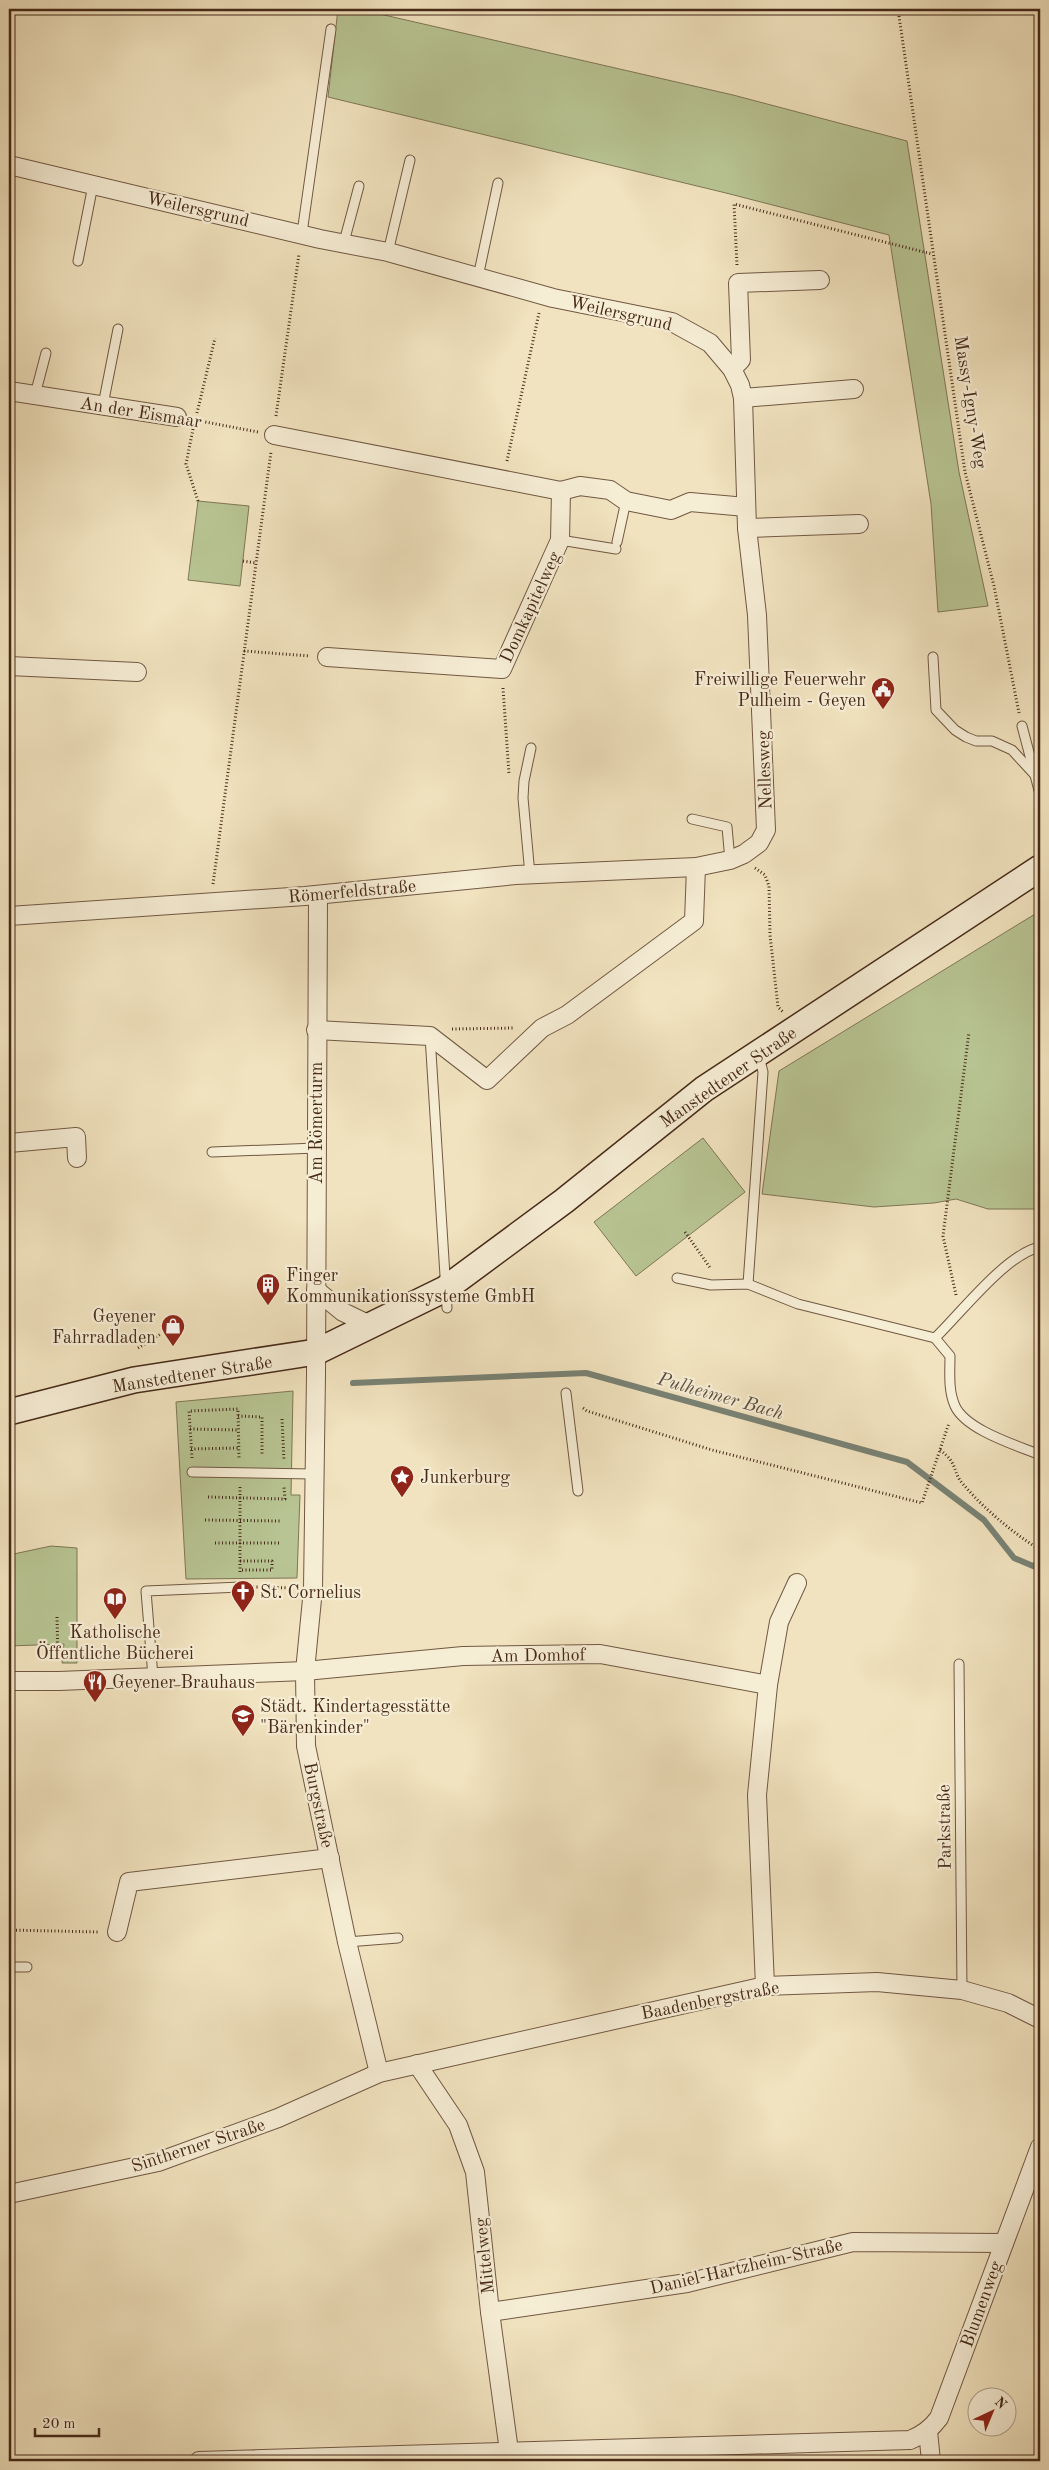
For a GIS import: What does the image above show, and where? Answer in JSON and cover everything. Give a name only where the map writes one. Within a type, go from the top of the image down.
[{"type":"street","name":"Weilersgrund","points":[[9,164],[388,252],[543,296],[672,322],[710,343],[732,369],[742,391]]},
{"type":"street","points":[[732,369],[741,360],[738,283],[820,280]]},
{"type":"street","points":[[742,391],[854,389]]},
{"type":"street","name":"An der Eismaar","points":[[9,391],[177,417]]},
{"type":"street","name":"Nellesweg","points":[[737,857],[759,843],[766,830],[757,615],[747,528],[742,391]]},
{"type":"street","points":[[274,435],[561,491],[580,486],[610,490],[626,501],[672,510],[690,502],[746,507]]},
{"type":"street","name":"Domkapitelweg","points":[[328,658],[502,670],[560,540],[561,491]]},
{"type":"street","points":[[747,528],[859,524]]},
{"type":"street","points":[[9,666],[137,672]]},
{"type":"street","name":"Römerfeldstraße","points":[[9,916],[318,895],[530,875],[696,867],[737,857]]},
{"type":"street","points":[[316,1030],[430,1036],[487,1080],[542,1028],[567,1015],[694,921],[696,867]]},
{"type":"street","name":"Manstedtener Straße","points":[[9,1412],[134,1380],[316,1352],[370,1325],[446,1298],[704,1089],[1040,868]]},
{"type":"street","name":"Am Römerturm","points":[[316,1352],[318,895]]},
{"type":"street","points":[[9,1143],[76,1137],[77,1158]]},
{"type":"street","points":[[316,1290],[343,1312],[370,1325]]},
{"type":"street","name":"Burgstraße","points":[[316,1352],[313,1589],[305,1671],[306,1746],[348,1942],[379,2073]]},
{"type":"street","points":[[766,1986],[757,1795],[768,1685],[779,1622],[797,1583]]},
{"type":"street","name":"Am Domhof","points":[[9,1680],[60,1681],[305,1671],[463,1656],[600,1654],[768,1685]]},
{"type":"street","points":[[117,1932],[129,1882],[330,1858]]},
{"type":"street","name":"Baadenbergstraße","points":[[379,2073],[766,1986],[877,1982],[962,1990],[1008,2003],[1040,2019]]},
{"type":"street","name":"Mittelweg","points":[[417,2064],[458,2125],[476,2172],[490,2312],[511,2456]]},
{"type":"street","name":"Sintherner Straße","points":[[9,2194],[158,2162],[278,2118],[379,2073]]},
{"type":"street","name":"Blumenweg","points":[[928,2431],[939,2418],[1040,2147]]},
{"type":"street","name":"Daniel-Hartzheim-Straße","points":[[490,2312],[687,2283],[853,2242],[1004,2243]]},
{"type":"street","points":[[199,2461],[511,2456],[910,2440],[928,2431],[931,2461]]},
{"type":"lane","points":[[302,233],[331,29]]},
{"type":"lane","points":[[388,252],[410,160]]},
{"type":"lane","points":[[478,277],[498,183]]},
{"type":"lane","points":[[78,261],[93,184]]},
{"type":"lane","points":[[344,242],[359,186]]},
{"type":"lane","points":[[103,405],[118,329]]},
{"type":"lane","points":[[35,395],[46,353]]},
{"type":"lane","points":[[560,540],[617,546],[626,501]]},
{"type":"lane","points":[[933,657],[936,710],[955,730],[966,737],[976,741],[992,741],[1012,750],[1035,775]]},
{"type":"lane","points":[[1022,726],[1040,794]]},
{"type":"lane","points":[[530,875],[523,798],[524,781],[531,748]]},
{"type":"lane","points":[[692,820],[727,827],[737,857]]},
{"type":"lane","points":[[430,1036],[446,1298]]},
{"type":"lane","points":[[748,1284],[764,1072],[758,1054]]},
{"type":"lane","points":[[212,1152],[316,1148]]},
{"type":"lane","points":[[935,1338],[961,1314],[1001,1270],[1021,1255],[1040,1247]]},
{"type":"lane","points":[[677,1278],[711,1285],[748,1284],[798,1304],[935,1338],[950,1356],[949,1386],[955,1406],[964,1419],[989,1433],[1040,1454]]},
{"type":"lane","points":[[566,1392],[578,1491]]},
{"type":"lane","points":[[192,1472],[313,1474]]},
{"type":"lane","points":[[153,1677],[146,1591],[240,1587]]},
{"type":"lane","name":"Parkstraße","points":[[959,1664],[962,1990]]},
{"type":"lane","points":[[348,1942],[398,1938]]},
{"type":"lane","points":[[9,1966],[27,1967]]},
{"type":"path","name":"Massy-Igny-Weg","points":[[898,9],[965,472],[994,586],[1022,726]]},
{"type":"path","points":[[738,283],[734,204],[932,254]]},
{"type":"path","points":[[211,902],[302,233]]},
{"type":"path","points":[[502,481],[543,296]]},
{"type":"path","points":[[198,501],[186,464],[215,338]]},
{"type":"path","name":"An der Eismaar","points":[[177,417],[274,435]]},
{"type":"path","points":[[243,561],[256,563]]},
{"type":"path","points":[[244,652],[328,658]]},
{"type":"path","points":[[737,857],[765,876],[769,886],[770,935],[778,1007],[796,1028]]},
{"type":"path","points":[[430,1036],[436,1029],[542,1028]]},
{"type":"path","points":[[961,1314],[943,1236],[969,1032]]},
{"type":"path","points":[[685,1232],[722,1284]]},
{"type":"path","points":[[138,1348],[161,1334]]},
{"type":"path","points":[[566,1392],[587,1411],[712,1450],[922,1503],[955,1406]]},
{"type":"path","points":[[189,1411],[192,1472]]},
{"type":"path","points":[[238,1416],[262,1417],[262,1455]]},
{"type":"path","points":[[208,1497],[285,1499],[282,1419]]},
{"type":"path","points":[[190,1429],[239,1430]]},
{"type":"path","points":[[191,1449],[239,1448]]},
{"type":"path","points":[[940,1450],[952,1458],[961,1483],[1013,1532],[1040,1550]]},
{"type":"path","points":[[205,1520],[280,1521]]},
{"type":"path","points":[[215,1543],[280,1543]]},
{"type":"path","points":[[240,1561],[272,1562],[272,1570],[240,1570]]},
{"type":"path","points":[[240,1587],[305,1588]]},
{"type":"path","points":[[57,1617],[60,1681]]},
{"type":"path","points":[[9,1930],[117,1932]]},
{"type":"green space","points":[[338,9],[358,9],[733,95],[907,141],[959,472],[988,606],[938,612],[931,504],[889,235],[726,193],[328,97]]},
{"type":"green space","points":[[198,501],[249,506],[240,586],[188,580]]},
{"type":"green space","points":[[1040,911],[1040,1209],[988,1209],[956,1199],[934,1203],[874,1207],[762,1194],[779,1071]]},
{"type":"green space","points":[[703,1138],[745,1192],[636,1276],[594,1222]]},
{"type":"green space","points":[[293,1391],[291,1495],[300,1495],[297,1578],[186,1579],[176,1402]]},
{"type":"green space","points":[[51,1546],[77,1548],[77,1663],[62,1663],[64,1644],[9,1646],[9,1555]]},
{"type":"waterway","name":"Pulheimer Bach","points":[[353,1383],[586,1373],[907,1462],[984,1520],[1014,1558],[1033,1566],[1040,1564]]},
{"type":"place","name":"Freiwillige Feuerwehr Pulheim - Geyen","points":[[883,710]]},
{"type":"place","name":"Finger Kommunikationssysteme GmbH","points":[[268,1306]]},
{"type":"place","name":"Geyener Fahrradladen","points":[[173,1347]]},
{"type":"place","name":"Junkerburg","points":[[402,1498]]},
{"type":"place","name":"St. Cornelius","points":[[243,1613]]},
{"type":"place","name":"Katholische Öffentliche Bücherei","points":[[115,1620]]},
{"type":"place","name":"Geyener Brauhaus","points":[[95,1703]]},
{"type":"place","name":"Städt. Kindertagesstätte \"Bärenkinder\"","points":[[243,1737]]}]
